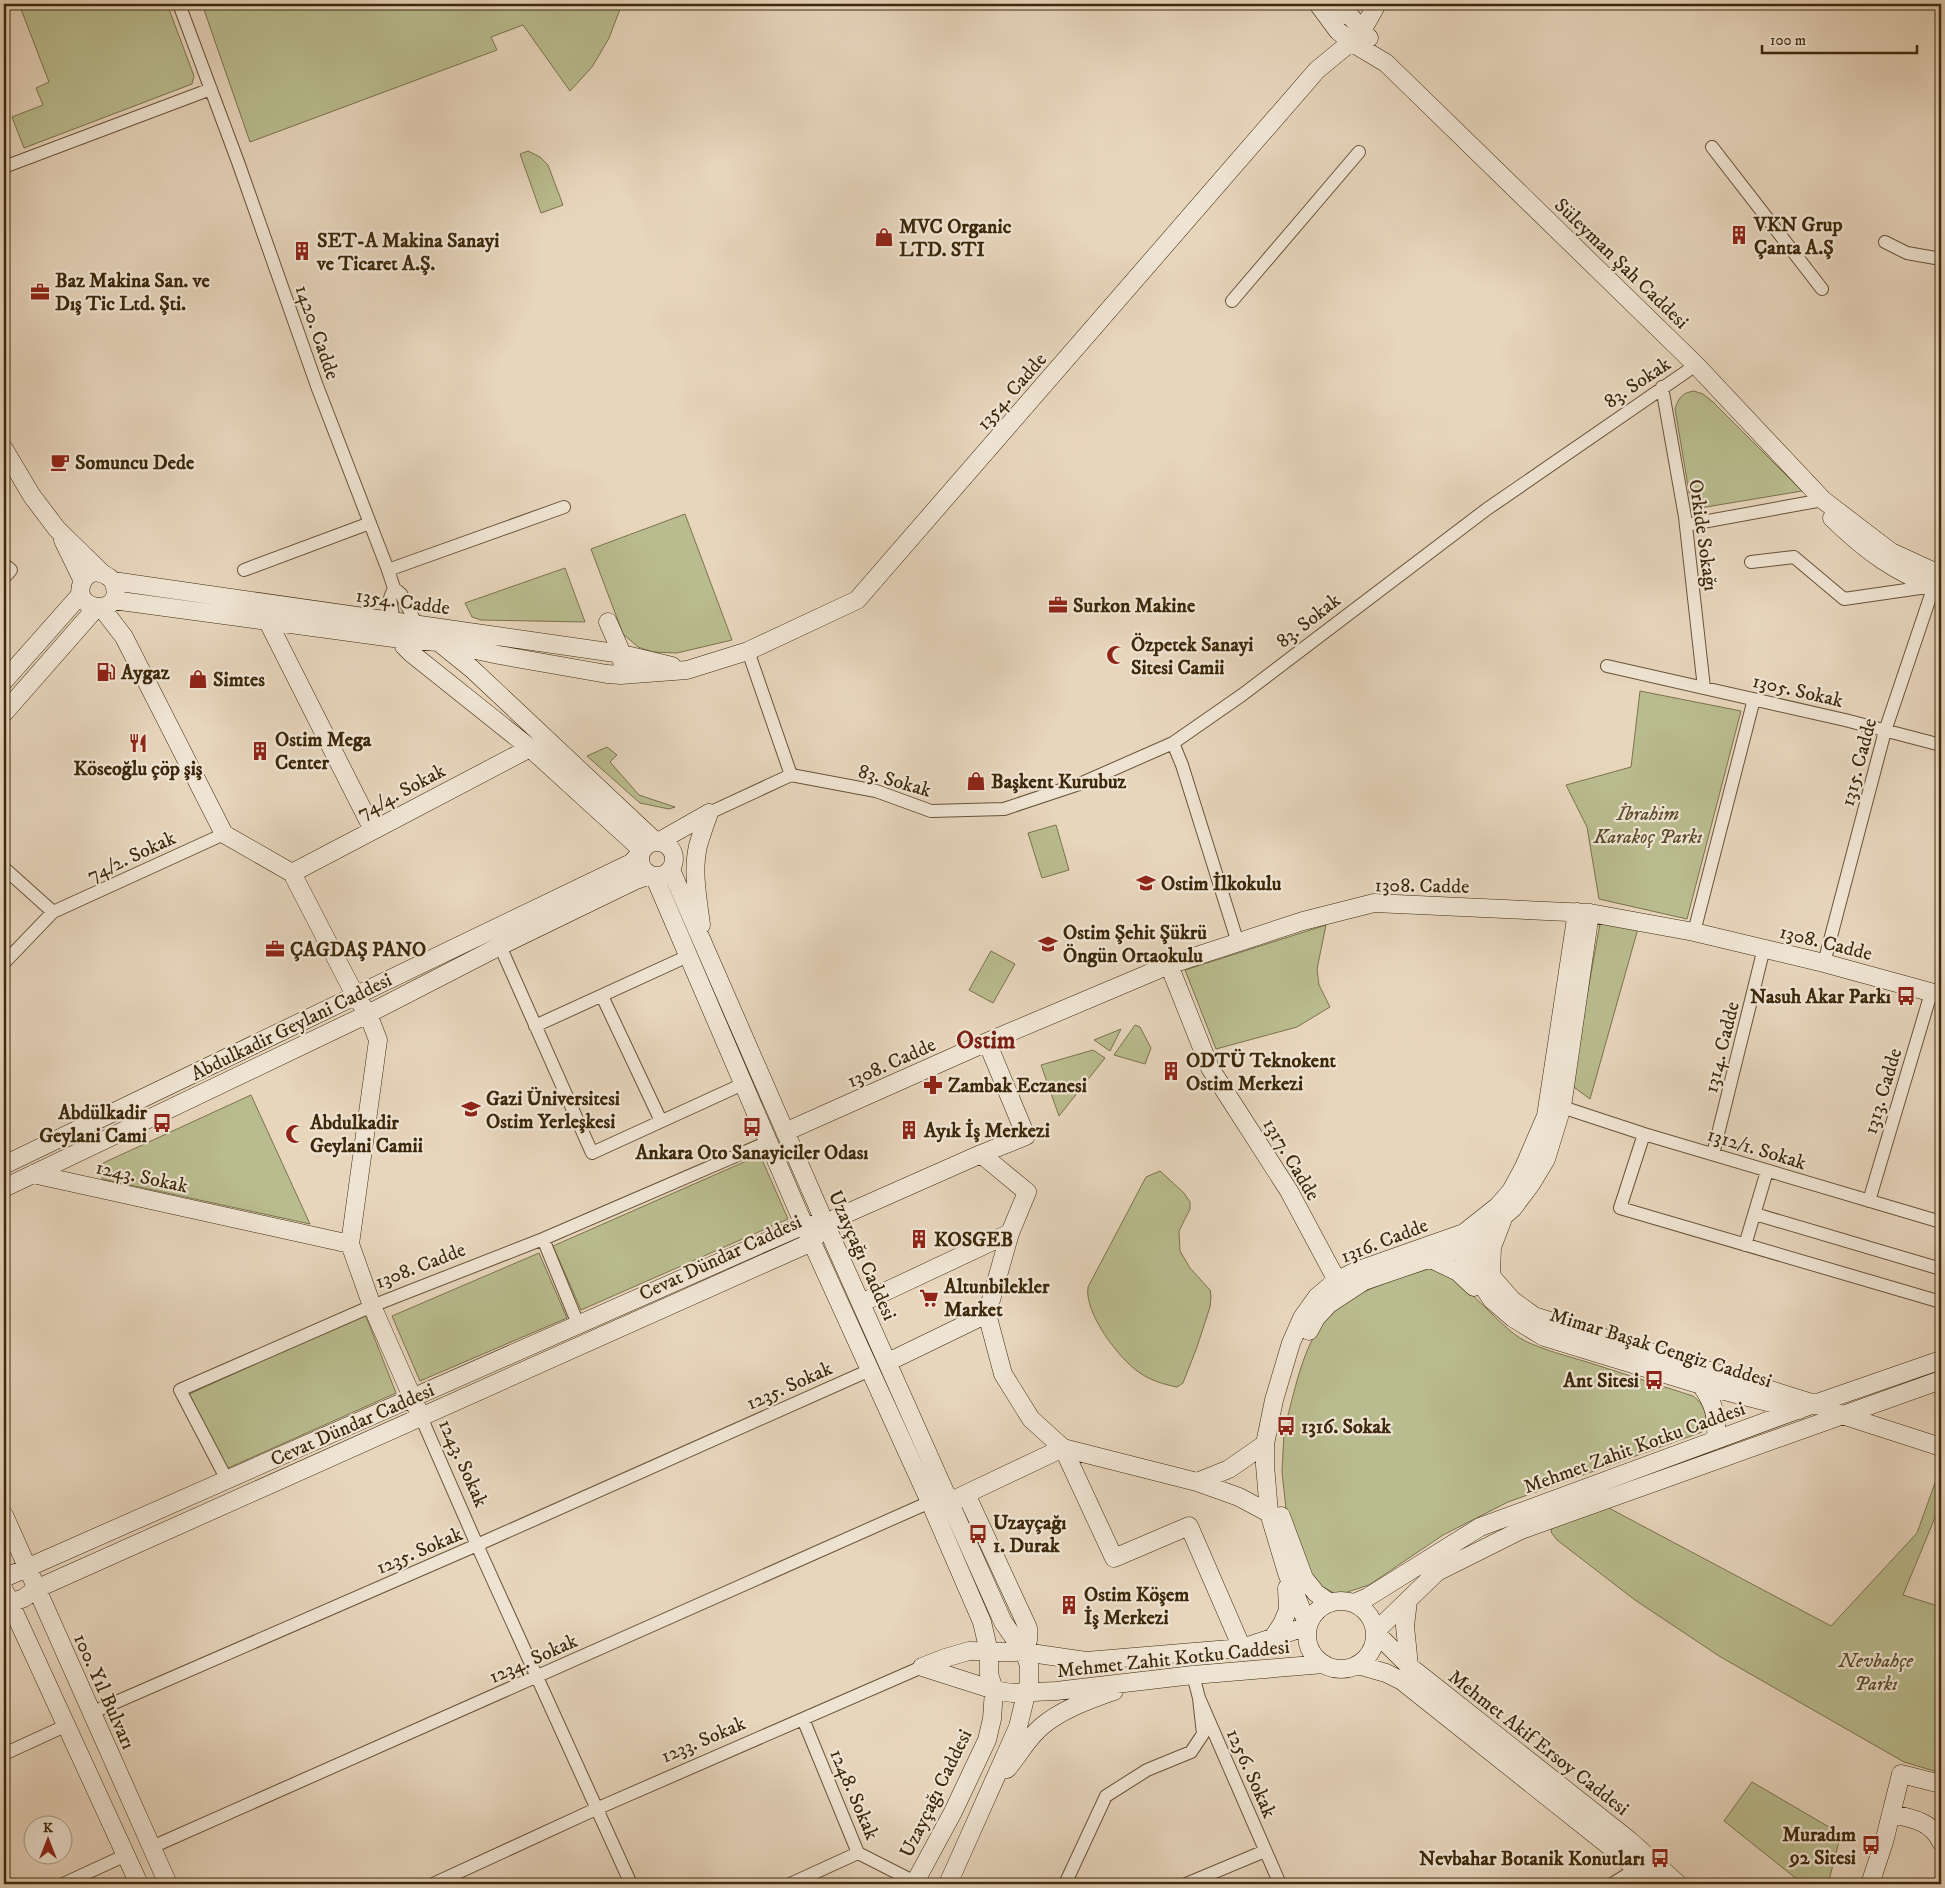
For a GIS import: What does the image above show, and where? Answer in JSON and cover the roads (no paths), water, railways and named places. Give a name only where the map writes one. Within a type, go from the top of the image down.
[{"type":"main road","points":[[1318,4],[1345,36],[1386,63]]},
{"type":"main road","points":[[1327,4],[1357,22],[1386,63]]},
{"type":"main road","name":"1354. Cadde","points":[[1357,22],[1366,4]]},
{"type":"main road","name":"1354. Cadde","points":[[105,605],[438,642],[499,655],[622,675],[687,670],[748,652],[857,600],[1357,22],[1377,4]]},
{"type":"main road","name":"Süleyman Şah Caddesi","points":[[1386,63],[1696,365],[1823,500],[1828,513],[1855,540],[1882,561],[1939,578]]},
{"type":"main road","points":[[4,448],[32,496],[57,528],[108,577],[115,591],[105,605],[4,713]]},
{"type":"main road","points":[[57,528],[82,587],[84,600],[90,605],[105,605]]},
{"type":"main road","points":[[4,681],[82,587],[89,574],[108,577]]},
{"type":"main road","name":"1354. Cadde","points":[[108,577],[394,622],[622,654],[687,670]]},
{"type":"main road","points":[[105,605],[124,636],[224,834],[292,873],[355,995],[368,1014],[378,1040],[350,1244]]},
{"type":"main road","points":[[268,622],[373,830]]},
{"type":"main road","points":[[394,622],[401,639],[411,653],[530,748],[649,847],[669,847],[674,858],[672,867]]},
{"type":"main road","points":[[599,672],[600,651],[608,622],[622,654],[622,675]]},
{"type":"main road","points":[[417,625],[489,685],[649,847]]},
{"type":"main road","points":[[489,685],[488,672],[499,655]]},
{"type":"main road","name":"74/4. Sokak","points":[[292,873],[530,748]]},
{"type":"main road","points":[[649,847],[639,859],[642,869],[652,876],[660,876],[672,867],[709,812]]},
{"type":"main road","points":[[703,945],[696,888],[696,867],[698,848],[709,812]]},
{"type":"main road","name":"Abdulkadir Geylani Caddesi","points":[[4,1165],[631,863],[649,847],[709,812]]},
{"type":"main road","name":"Uzayçağı Caddesi","points":[[672,867],[703,945],[825,1224],[1003,1622],[1024,1652]]},
{"type":"main road","name":"Abdulkadir Geylani Caddesi","points":[[4,1188],[368,1014],[500,946],[636,880],[652,876]]},
{"type":"main road","name":"Uzayçağı Caddesi","points":[[652,876],[804,1224],[979,1614],[989,1652]]},
{"type":"main road","name":"1308. Cadde","points":[[785,1132],[987,1042],[1169,965],[1303,922],[1374,903],[1584,912],[1694,932],[1764,948],[1824,962],[1936,994]]},
{"type":"main road","name":"1316. Cadde","points":[[1308,1626],[1287,1573],[1269,1513],[1265,1465],[1266,1444],[1274,1400],[1291,1344],[1302,1318],[1316,1297],[1340,1287],[1364,1281],[1429,1258],[1503,1217],[1513,1208],[1531,1184],[1546,1158],[1562,1107],[1584,912]]},
{"type":"main road","name":"1316. Cadde","points":[[1330,1603],[1316,1593],[1304,1578],[1280,1513],[1274,1468],[1276,1436],[1284,1395],[1304,1338],[1340,1287],[1356,1271],[1461,1241],[1511,1191],[1524,1167],[1546,1116],[1584,912]]},
{"type":"main road","name":"1317. Cadde","points":[[1169,965],[1210,1068],[1289,1191],[1340,1287]]},
{"type":"main road","points":[[825,1224],[981,1154],[1026,1136],[987,1042]]},
{"type":"main road","points":[[981,1154],[1027,1192],[1010,1233],[987,1314],[1003,1374],[1031,1419],[1063,1448],[1114,1558],[1189,1526],[1242,1648]]},
{"type":"main road","name":"1243. Sokak","points":[[33,1174],[350,1244],[372,1306],[421,1417]]},
{"type":"main road","points":[[1491,1276],[1492,1247],[1503,1217]]},
{"type":"main road","name":"Cevat Dündar Caddesi","points":[[4,1578],[804,1224],[825,1224]]},
{"type":"main road","name":"Cevat Dündar Caddesi","points":[[6,1599],[24,1598],[36,1589],[812,1242],[825,1224]]},
{"type":"main road","points":[[861,1303],[1010,1233]]},
{"type":"main road","name":"Mimar Başak Cengiz Caddesi","points":[[1461,1241],[1512,1300],[1534,1316],[1815,1404],[1842,1415],[1941,1447]]},
{"type":"main road","name":"Mimar Başak Cengiz Caddesi","points":[[1461,1241],[1492,1300],[1513,1318],[1544,1337],[1701,1385],[1797,1410],[1842,1415]]},
{"type":"main road","points":[[1429,1258],[1458,1272],[1492,1300]]},
{"type":"main road","points":[[888,1362],[987,1314]]},
{"type":"main road","name":"Mehmet Zahit Kotku Caddesi","points":[[1354,1603],[1368,1597],[1480,1527],[1797,1410],[1941,1360]]},
{"type":"main road","name":"Mehmet Zahit Kotku Caddesi","points":[[1375,1632],[1437,1572],[1520,1530],[1941,1380]]},
{"type":"main road","points":[[1701,1385],[1716,1411],[1716,1440]]},
{"type":"main road","points":[[1884,1428],[1882,1409],[1889,1399]]},
{"type":"main road","points":[[1197,1482],[1229,1469],[1266,1444]]},
{"type":"main road","points":[[950,1502],[1063,1448],[1197,1482],[1239,1497],[1269,1513]]},
{"type":"main road","points":[[948,1884],[1018,1727],[1030,1675],[1029,1665],[1024,1652],[1028,1640],[1028,1628],[966,1494]]},
{"type":"main road","name":"100. Yıl Bulvarı","points":[[4,1516],[168,1884]]},
{"type":"main road","points":[[1272,1639],[1282,1624],[1288,1610],[1287,1573]]},
{"type":"main road","points":[[6,1599],[139,1884]]},
{"type":"main road","points":[[1346,1601],[1354,1603],[1369,1614],[1375,1632],[1375,1642],[1372,1651],[1358,1665],[1341,1669],[1324,1664],[1318,1660],[1310,1648],[1308,1626],[1316,1612],[1330,1603],[1346,1601]]},
{"type":"main road","points":[[1408,1601],[1405,1626],[1409,1666]]},
{"type":"main road","name":"Mehmet Zahit Kotku Caddesi","points":[[1024,1652],[1086,1661],[1242,1648],[1308,1626]]},
{"type":"main road","name":"Mehmet Akif Ersoy Caddesi","points":[[1375,1632],[1409,1666],[1629,1840],[1678,1884]]},
{"type":"main road","points":[[922,1667],[945,1658],[969,1652],[1024,1652]]},
{"type":"main road","points":[[989,1652],[989,1674],[994,1690]]},
{"type":"main road","name":"Mehmet Zahit Kotku Caddesi","points":[[1026,1692],[1056,1691],[1141,1680],[1324,1664]]},
{"type":"main road","name":"Mehmet Akif Ersoy Caddesi","points":[[1358,1665],[1386,1673],[1402,1681],[1618,1853],[1653,1884]]},
{"type":"main road","points":[[922,1667],[994,1690],[1012,1693],[1026,1692]]},
{"type":"main road","points":[[990,1789],[1041,1726],[1079,1704],[1141,1680]]},
{"type":"main road","name":"Uzayçağı Caddesi","points":[[914,1883],[953,1812],[987,1740],[992,1719],[994,1690]]},
{"type":"main road","points":[[1870,1884],[1901,1774],[1941,1784]]},
{"type":"main road","points":[[1890,1814],[1917,1819],[1937,1832],[1941,1842]]},
{"type":"street","name":"1420. Cadde","points":[[179,4],[317,386],[394,588],[401,594],[417,625]]},
{"type":"street","points":[[4,167],[211,89]]},
{"type":"street","points":[[1712,147],[1822,289]]},
{"type":"street","points":[[1232,301],[1359,152]]},
{"type":"street","points":[[1885,242],[1907,252],[1941,259]]},
{"type":"street","name":"83. Sokak","points":[[791,775],[876,791],[931,811],[1004,808],[1082,783],[1173,743],[1242,695],[1487,509],[1696,365]]},
{"type":"street","name":"Orkide Sokağı","points":[[1662,387],[1686,525],[1704,688]]},
{"type":"street","points":[[1686,525],[1823,500]]},
{"type":"street","points":[[388,570],[564,507]]},
{"type":"street","points":[[244,570],[370,523]]},
{"type":"street","points":[[1751,562],[1794,557],[1844,599],[1939,578]]},
{"type":"street","points":[[4,564],[11,570],[4,578]]},
{"type":"street","name":"1315. Cadde","points":[[1824,962],[1885,730],[1939,578]]},
{"type":"street","name":"1420. Cadde","points":[[394,588],[390,598],[394,622]]},
{"type":"street","points":[[709,812],[791,775],[748,652]]},
{"type":"street","name":"1305. Sokak","points":[[1607,666],[1754,699],[1941,745]]},
{"type":"street","points":[[1694,932],[1754,699]]},
{"type":"street","points":[[1173,743],[1182,764],[1238,943]]},
{"type":"street","name":"74/2. Sokak","points":[[53,912],[224,834]]},
{"type":"street","points":[[4,868],[53,912],[4,963]]},
{"type":"street","points":[[500,946],[592,1153],[743,1084]]},
{"type":"street","name":"1314. Cadde","points":[[1714,1154],[1764,948]]},
{"type":"street","points":[[535,1026],[688,956]]},
{"type":"street","name":"1313. Cadde","points":[[1868,1201],[1936,994]]},
{"type":"street","points":[[602,996],[661,1121]]},
{"type":"street","name":"1312/1. Sokak","points":[[1562,1107],[1644,1134],[1941,1222]]},
{"type":"street","points":[[1644,1134],[1620,1208],[1941,1302]]},
{"type":"street","name":"1308. Cadde","points":[[227,1480],[180,1390],[372,1306],[543,1240],[768,1142]]},
{"type":"street","points":[[1745,1245],[1767,1170]]},
{"type":"street","points":[[1755,1214],[1941,1269]]},
{"type":"street","points":[[543,1240],[578,1324]]},
{"type":"street","name":"1235. Sokak","points":[[91,1713],[477,1545],[870,1370]]},
{"type":"street","name":"1243. Sokak","points":[[421,1417],[631,1884]]},
{"type":"street","name":"1234. Sokak","points":[[152,1847],[930,1502]]},
{"type":"street","name":"1233. Sokak","points":[[432,1884],[596,1809],[922,1667]]},
{"type":"street","name":"1256. Sokak","points":[[1193,1675],[1199,1698],[1280,1884]]},
{"type":"street","points":[[1065,1884],[1106,1796],[1146,1770],[1191,1752],[1202,1734],[1199,1698]]},
{"type":"street","name":"1248. Sokak","points":[[803,1719],[858,1853],[914,1883]]},
{"type":"street","points":[[4,1754],[65,1726]]},
{"type":"street","points":[[1186,1884],[1266,1851]]},
{"type":"street","points":[[790,1884],[803,1882],[858,1853]]},
{"type":"street","points":[[63,1884],[126,1856]]},
{"type":"street","points":[[1612,1884],[1636,1869]]},
{"type":"place","name":"VKN Grup Çanta A.Ş","points":[[1739,235]]},
{"type":"place","name":"MVC Organic LTD. STI","points":[[884,237]]},
{"type":"place","name":"SET-A Makina Sanayi ve Ticaret A.Ş.","points":[[302,251]]},
{"type":"place","name":"Baz Makina San. ve Dış Tic Ltd. Şti.","points":[[40,292]]},
{"type":"place","name":"Somuncu Dede","points":[[60,462]]},
{"type":"place","name":"Surkon Makine","points":[[1058,605]]},
{"type":"place","name":"Özpetek Sanayi Sitesi Camii","points":[[1116,655]]},
{"type":"place","name":"Aygaz","points":[[106,672]]},
{"type":"place","name":"Simtes","points":[[198,679]]},
{"type":"place","name":"Köseoğlu çöp şiş","points":[[138,743]]},
{"type":"place","name":"Ostim Mega Center","points":[[260,751]]},
{"type":"place","name":"Başkent Kurubuz","points":[[976,781]]},
{"type":"place","name":"Ostim İlkokulu","points":[[1146,883]]},
{"type":"place","name":"Ostim Şehit Şükrü Öngün Ortaokulu","points":[[1048,944]]},
{"type":"place","name":"ÇAGDAŞ PANO","points":[[275,949]]},
{"type":"place","name":"Nasuh Akar Parkı","points":[[1906,996]]},
{"type":"place","name":"ODTÜ Teknokent Ostim Merkezi","points":[[1171,1071]]},
{"type":"place","name":"Zambak Eczanesi","points":[[933,1085]]},
{"type":"place","name":"Gazi Üniversitesi Ostim Yerleşkesi","points":[[471,1109]]},
{"type":"place","name":"Abdülkadir Geylani Cami","points":[[162,1123]]},
{"type":"place","name":"Ankara Oto Sanayiciler Odası","points":[[752,1127]]},
{"type":"place","name":"Ayık İş Merkezi","points":[[909,1130]]},
{"type":"place","name":"Abdulkadir Geylani Camii","points":[[295,1134]]},
{"type":"place","name":"KOSGEB","points":[[919,1239]]},
{"type":"place","name":"Altunbilekler Market","points":[[929,1298]]},
{"type":"place","name":"Ant Sitesi","points":[[1654,1380]]},
{"type":"place","name":"1316. Sokak","points":[[1286,1426]]},
{"type":"place","name":"Uzayçağı 1. Durak","points":[[978,1534]]},
{"type":"place","name":"Ostim Köşem İş Merkezi","points":[[1069,1605]]},
{"type":"place","name":"Muradım 92 Sitesi","points":[[1871,1845]]},
{"type":"place","name":"Nevbahar Botanik Konutları","points":[[1660,1858]]},
{"type":"district","name":"Ostim","points":[[986,1039]]},
{"type":"park label","name":"İbrahim Karakoç Parkı","points":[[1648,824]]},
{"type":"park label","name":"Nevbahçe Parkı","points":[[1876,1672]]}]
